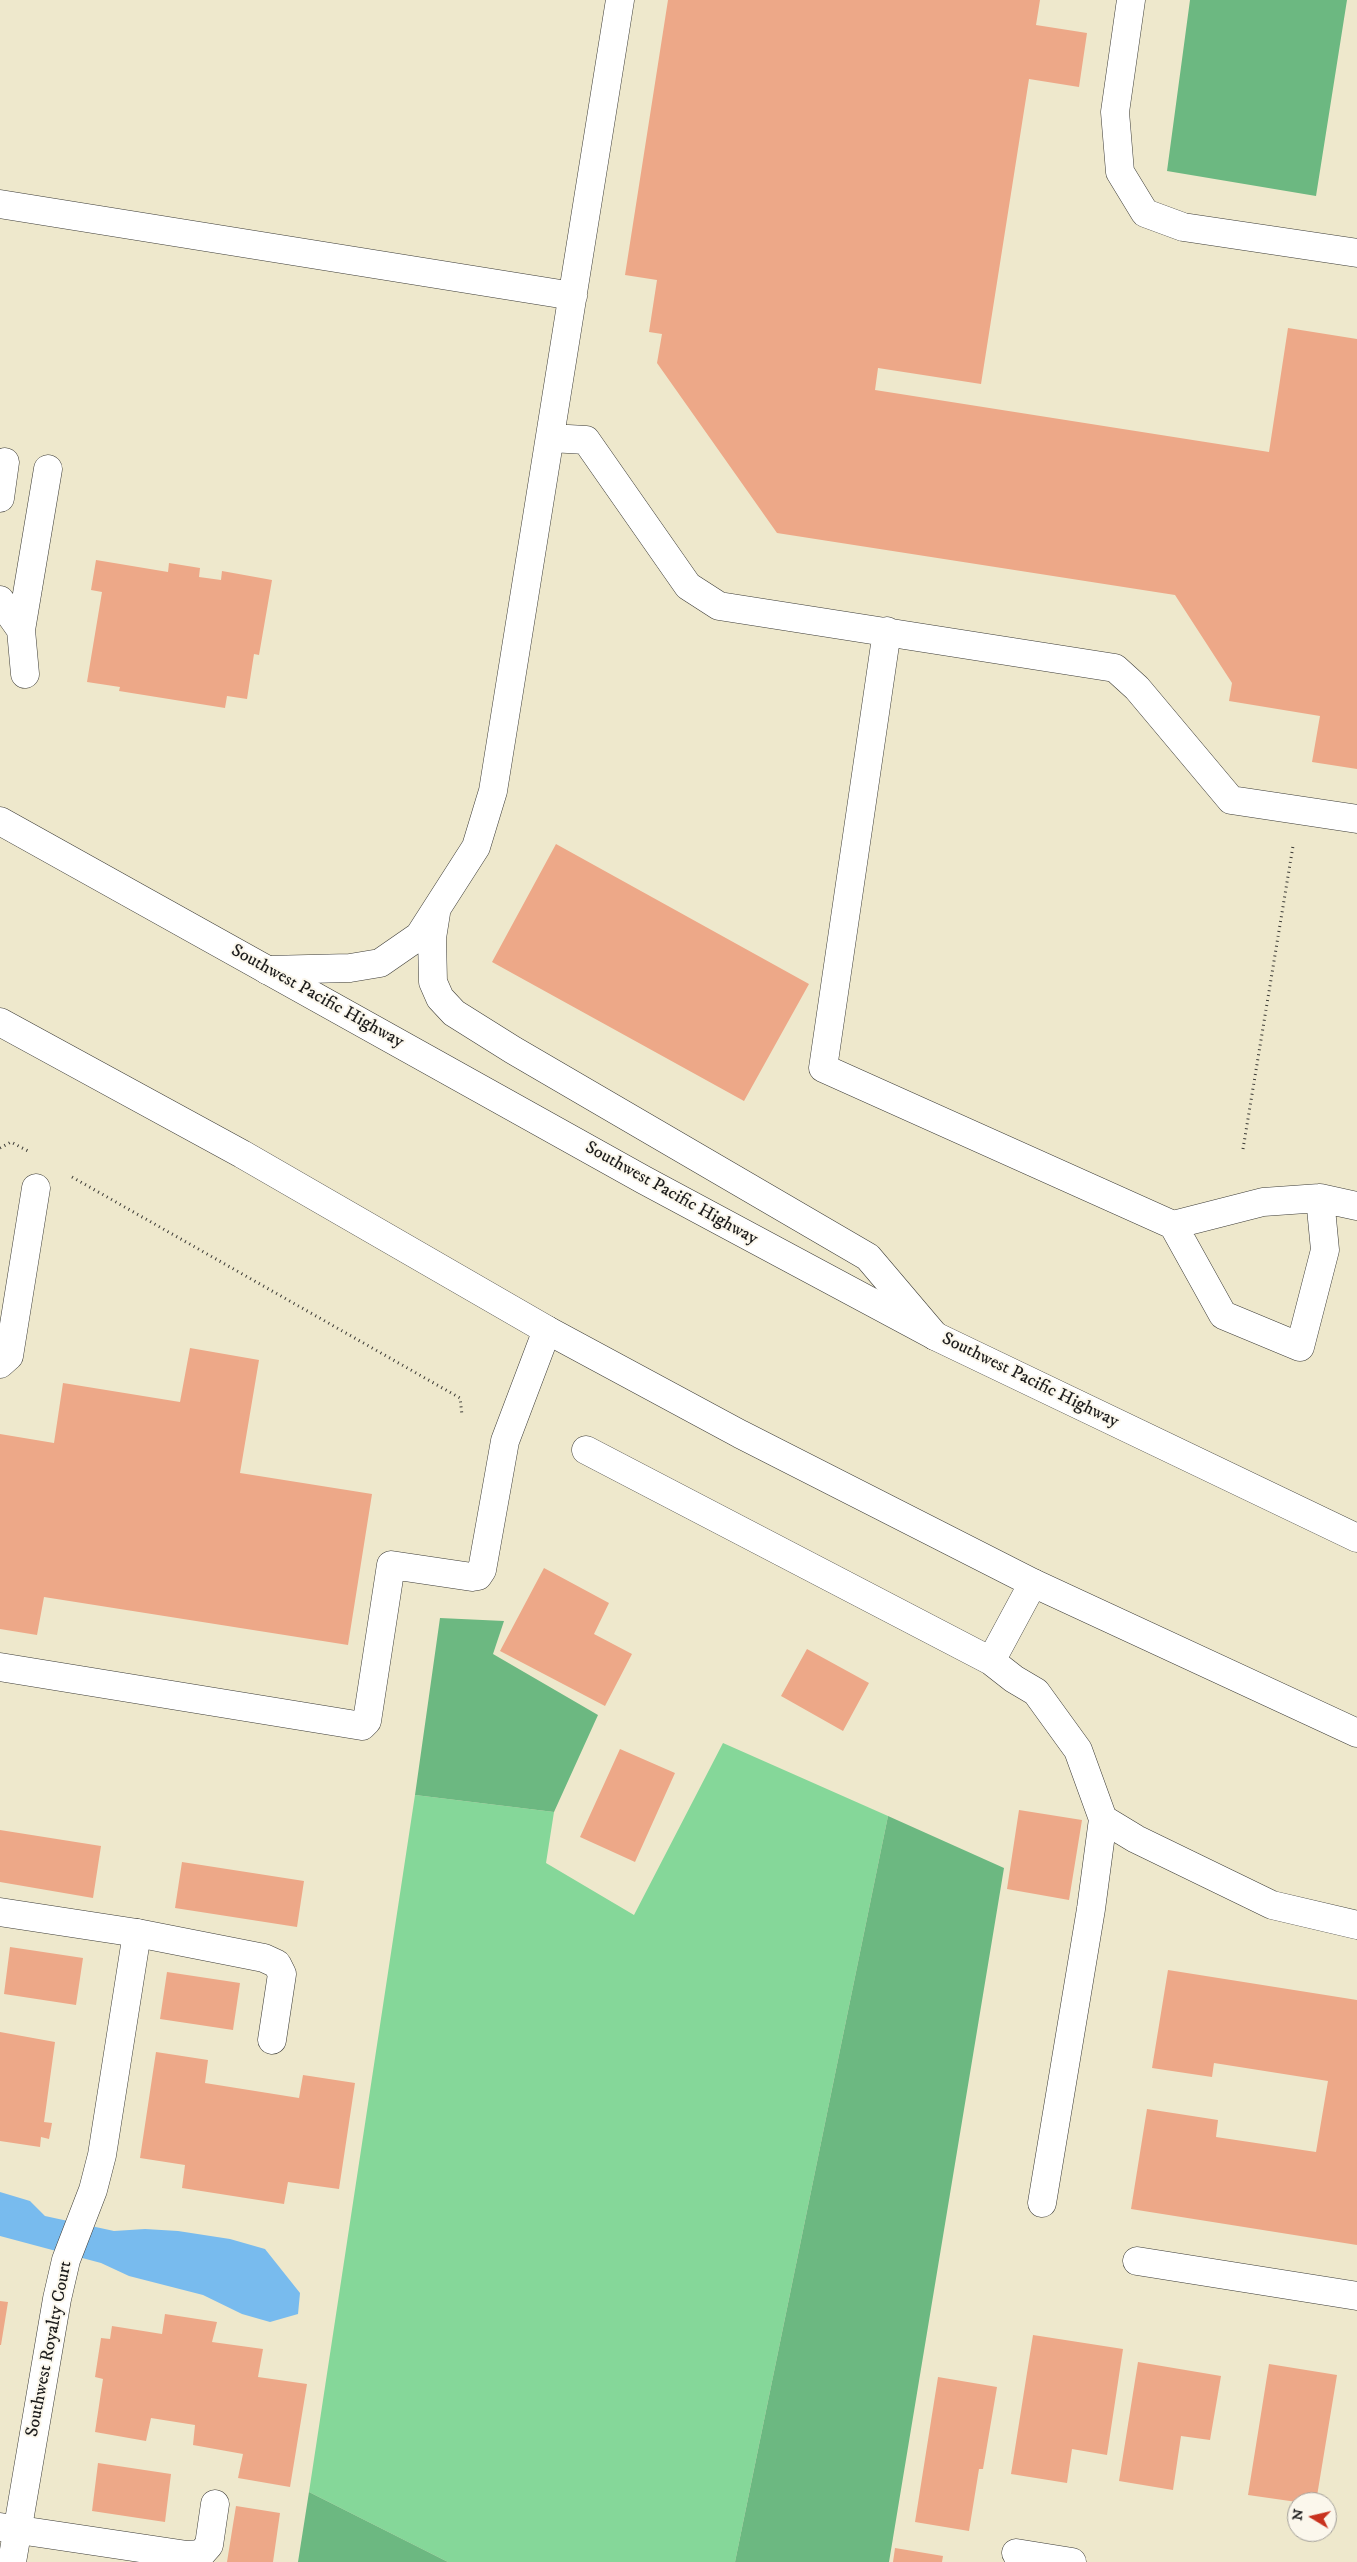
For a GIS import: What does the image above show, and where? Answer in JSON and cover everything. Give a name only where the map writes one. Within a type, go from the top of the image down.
[{"type":"main road","points":[[267,970],[350,968],[380,962],[420,936],[476,847],[493,791],[620,0]]},
{"type":"main road","points":[[1132,0],[1115,112],[1120,172],[1145,213],[1183,227],[1357,253]]},
{"type":"main road","points":[[0,204],[573,296]]},
{"type":"main road","points":[[550,438],[586,440],[688,586],[719,606],[1115,668],[1137,688],[1231,800],[1357,819]]},
{"type":"main road","points":[[0,498],[5,462]]},
{"type":"main road","points":[[25,674],[21,630],[48,469]]},
{"type":"main road","points":[[0,600],[21,630]]},
{"type":"main road","points":[[887,631],[823,1068],[1173,1225],[1222,1316],[1300,1347],[1325,1250],[1320,1198]]},
{"type":"main road","name":"Southwest Pacific Highway","points":[[0,821],[644,1180],[935,1336],[1357,1538]]},
{"type":"main road","points":[[436,911],[432,938],[434,982],[440,998],[454,1013],[513,1050],[868,1257],[935,1336]]},
{"type":"main road","points":[[0,1022],[242,1154],[547,1330],[740,1434],[1033,1583],[1357,1733]]},
{"type":"main road","points":[[0,1364],[9,1356],[36,1188]]},
{"type":"main road","points":[[1173,1225],[1263,1202],[1320,1198],[1357,1206]]},
{"type":"main road","points":[[0,1668],[362,1726],[367,1721],[392,1565],[472,1577],[478,1576],[482,1570],[505,1441],[547,1330]]},
{"type":"main road","points":[[586,1450],[991,1661],[1014,1679],[1036,1692],[1078,1750],[1103,1819],[1091,1909],[1042,2203]]},
{"type":"main road","points":[[991,1661],[1033,1583]]},
{"type":"main road","points":[[1103,1819],[1136,1839],[1272,1905],[1357,1925]]},
{"type":"main road","points":[[0,1912],[137,1933],[264,1958],[276,1964],[282,1974],[272,2040]]},
{"type":"main road","name":"Southwest Royalty Court","points":[[12,2562],[8,2528],[66,2260],[93,2190],[102,2155],[137,1933]]},
{"type":"main road","points":[[1137,2261],[1357,2296]]},
{"type":"main road","points":[[8,2528],[187,2555],[201,2554],[209,2545],[215,2504]]},
{"type":"main road","points":[[1016,2553],[1072,2562]]},
{"type":"path","points":[[1243,1149],[1299,810]]},
{"type":"path","points":[[0,1148],[11,1142],[29,1152]]},
{"type":"path","points":[[63,1171],[460,1398],[462,1416]]},
{"type":"green space","points":[[1190,0],[1347,0],[1316,196],[1167,171]]},
{"type":"green space","points":[[440,1618],[504,1621],[493,1654],[598,1715],[554,1812],[415,1795]]},
{"type":"green space","points":[[723,1743],[888,1816],[735,2562],[448,2562],[309,2492],[415,1795],[554,1812],[546,1863],[634,1915]]},
{"type":"green space","points":[[888,1816],[1004,1868],[889,2562],[735,2562]]},
{"type":"green space","points":[[309,2492],[448,2562],[298,2562]]},
{"type":"water","points":[[0,2192],[30,2201],[45,2216],[114,2231],[145,2229],[178,2231],[230,2239],[265,2249],[300,2293],[298,2314],[270,2322],[242,2314],[203,2295],[129,2276],[101,2263],[0,2236]]},
{"type":"building","points":[[668,0],[1040,0],[1036,25],[1087,33],[1079,87],[1029,79],[981,384],[878,368],[875,390],[1269,452],[1288,328],[1357,339],[1357,769],[1312,762],[1320,716],[1229,701],[1232,683],[1175,595],[777,533],[657,363],[662,334],[649,332],[657,280],[625,275]]},
{"type":"building","points":[[96,560],[168,572],[169,563],[200,568],[199,577],[221,580],[222,571],[272,580],[259,655],[254,654],[247,699],[227,696],[225,708],[119,691],[120,687],[87,682],[102,592],[91,590]]},
{"type":"building","points":[[556,844],[809,984],[744,1101],[492,962]]},
{"type":"building","points":[[190,1348],[259,1360],[240,1473],[372,1494],[348,1645],[44,1597],[37,1635],[0,1629],[0,1434],[54,1443],[63,1383],[180,1402]]},
{"type":"building","points":[[544,1568],[609,1603],[594,1634],[632,1654],[605,1706],[500,1651]]},
{"type":"building","points":[[807,1649],[869,1683],[843,1731],[781,1696]]},
{"type":"building","points":[[620,1749],[675,1773],[635,1862],[580,1837]]},
{"type":"building","points":[[1019,1810],[1082,1820],[1069,1900],[1007,1889]]},
{"type":"building","points":[[0,1830],[101,1846],[93,1898],[0,1882]]},
{"type":"building","points":[[182,1862],[304,1881],[297,1927],[175,1908]]},
{"type":"building","points":[[10,1947],[83,1958],[76,2005],[4,1994]]},
{"type":"building","points":[[1168,1970],[1357,2000],[1357,2245],[1131,2209],[1147,2109],[1218,2120],[1216,2137],[1316,2152],[1328,2081],[1214,2063],[1212,2077],[1152,2068]]},
{"type":"building","points":[[167,1972],[240,1983],[233,2030],[160,2019]]},
{"type":"building","points":[[0,2032],[55,2042],[44,2122],[52,2123],[49,2139],[41,2137],[40,2147],[0,2141]]},
{"type":"building","points":[[156,2052],[208,2060],[205,2083],[299,2098],[303,2075],[355,2083],[339,2189],[288,2182],[284,2204],[182,2188],[185,2165],[140,2158]]},
{"type":"building","points":[[0,2301],[8,2302],[1,2345],[0,2345]]},
{"type":"building","points":[[165,2314],[217,2322],[212,2342],[263,2349],[258,2377],[307,2384],[290,2487],[238,2478],[243,2454],[193,2445],[195,2425],[151,2418],[146,2441],[95,2432],[103,2379],[95,2377],[101,2338],[110,2339],[112,2326],[162,2334]]},
{"type":"building","points":[[1033,2335],[1123,2349],[1107,2455],[1072,2449],[1067,2483],[1011,2474]]},
{"type":"building","points":[[1138,2362],[1221,2376],[1210,2440],[1181,2436],[1173,2490],[1119,2481]]},
{"type":"building","points":[[1269,2364],[1337,2375],[1318,2492],[1287,2492],[1287,2501],[1248,2495]]},
{"type":"building","points":[[938,2377],[997,2387],[983,2469],[979,2469],[969,2531],[915,2522]]},
{"type":"building","points":[[98,2463],[171,2474],[165,2522],[92,2511]]},
{"type":"building","points":[[236,2506],[280,2513],[273,2562],[227,2562]]},
{"type":"building","points":[[895,2548],[943,2556],[942,2562],[893,2562]]}]
